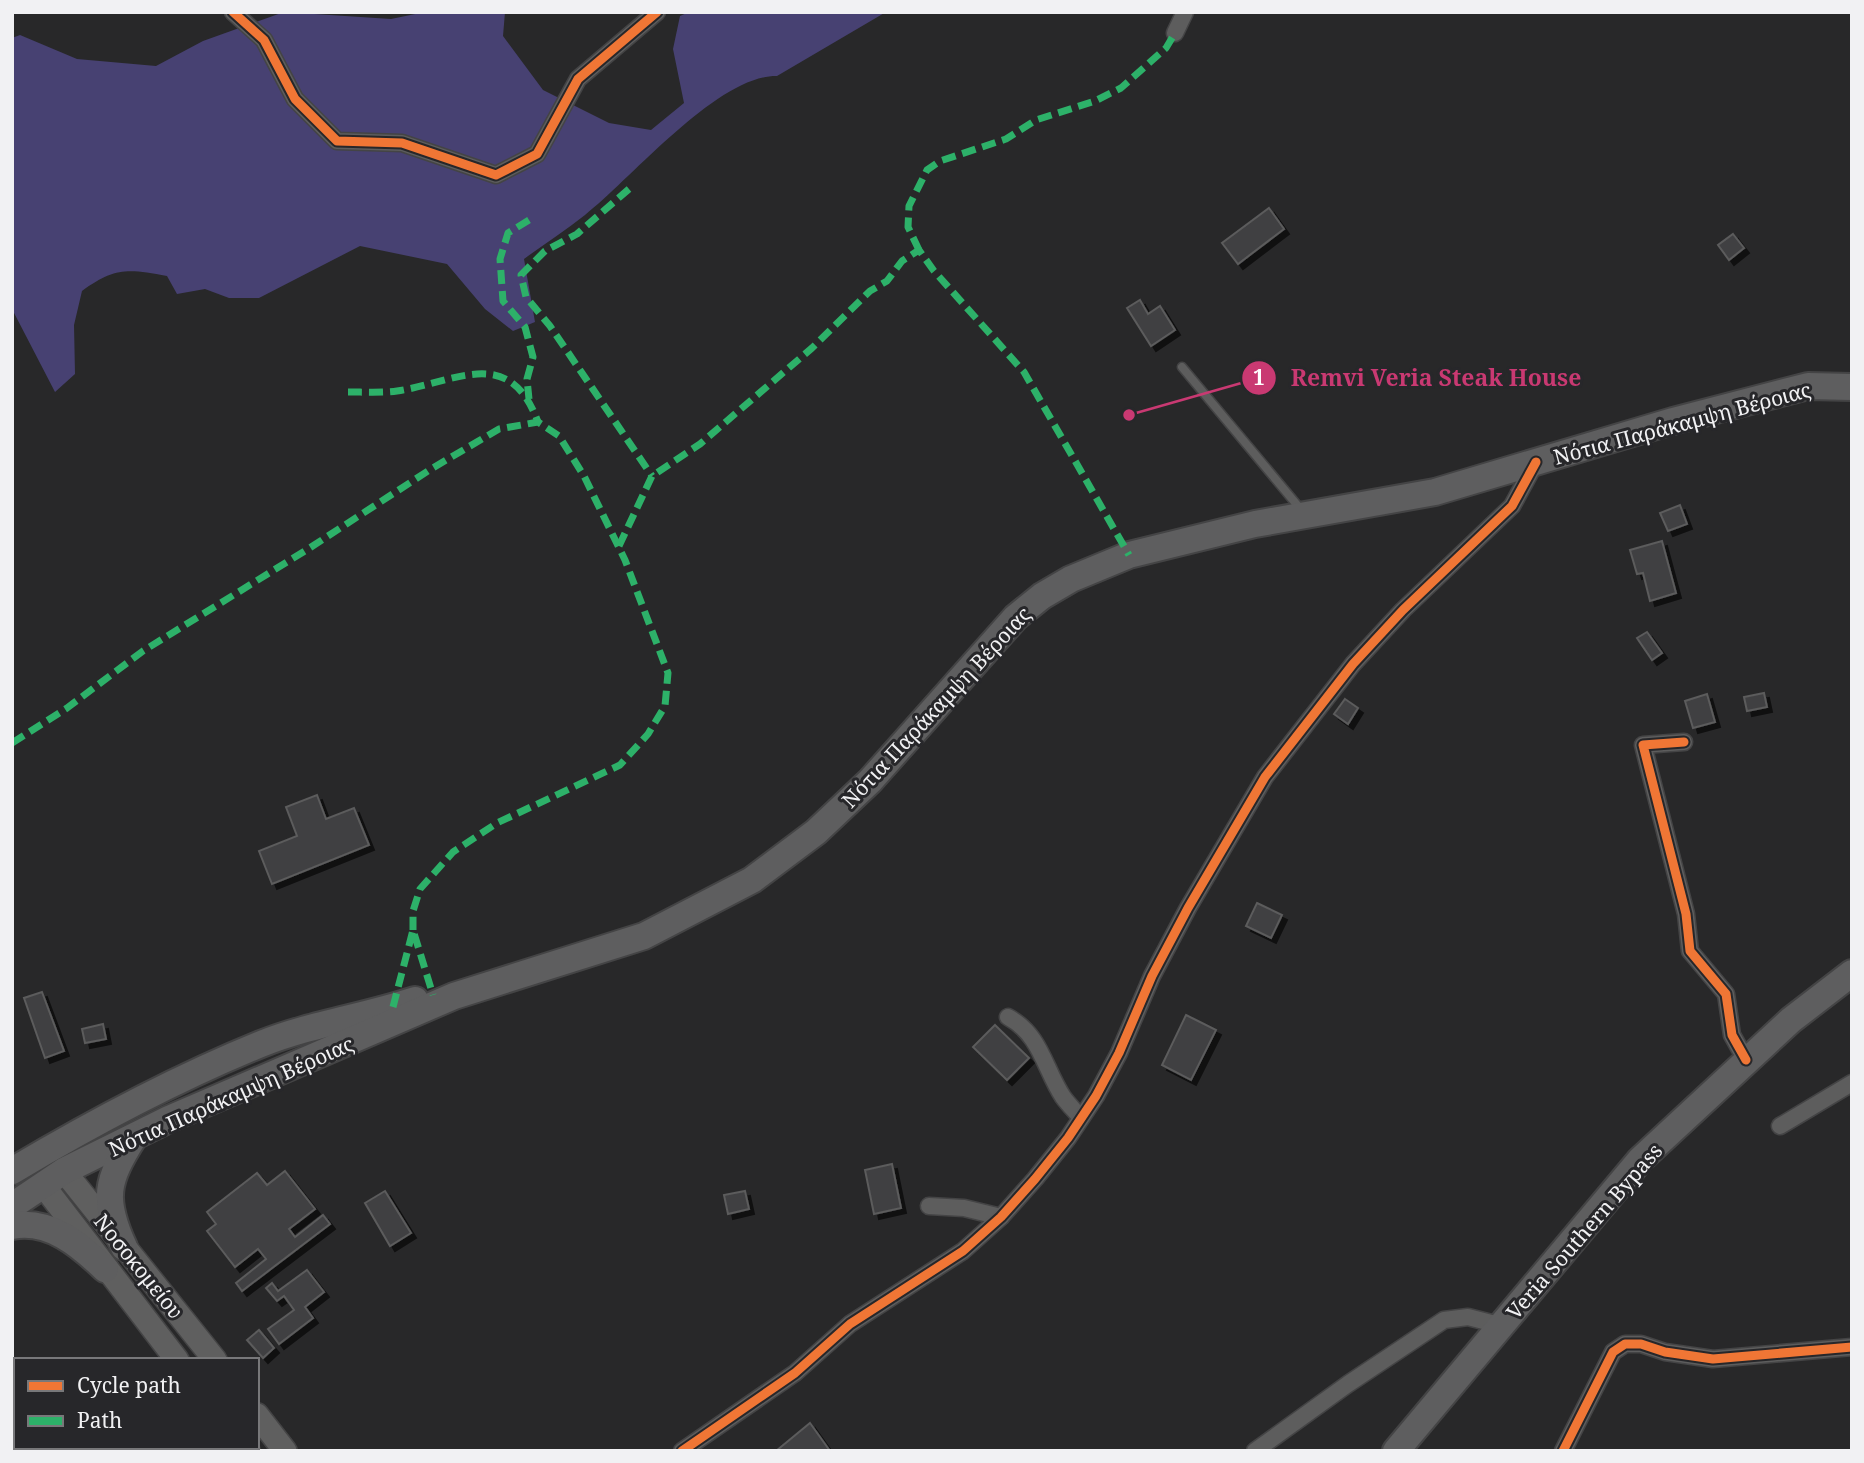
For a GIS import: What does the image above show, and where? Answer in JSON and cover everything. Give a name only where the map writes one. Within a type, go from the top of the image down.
[{"type":"main road","name":"Νότια Παράκαμψη Βέροιας","points":[[12,1206],[54,1178],[134,1137],[454,996],[644,936],[752,880],[816,832],[870,781],[1016,617],[1042,596],[1071,579],[1129,555],[1304,514],[1435,492],[1686,417],[1808,386],[1852,387]]},
{"type":"main road","name":"Veria Southern Bypass","points":[[1396,1451],[1640,1160],[1746,1060],[1852,973]]},
{"type":"main road","name":"Νότια Παράκαμψη Βέροιας","points":[[12,1171],[261,1044],[341,1017],[393,1007],[433,995],[454,996]]},
{"type":"main road","points":[[124,1247],[112,1220],[107,1196],[112,1177],[134,1137]]},
{"type":"main road","points":[[45,1152],[54,1178]]},
{"type":"main road","points":[[12,1226],[38,1226],[66,1237],[105,1269]]},
{"type":"street","points":[[233,12],[264,40],[295,99],[337,141],[402,143],[496,175],[537,155],[578,79],[657,12]]},
{"type":"street","points":[[1175,33],[1185,12]]},
{"type":"street","points":[[682,1451],[795,1373],[850,1324],[963,1251],[1002,1217],[1068,1138],[1081,1118],[1119,1053],[1152,976],[1188,908],[1265,777],[1353,664],[1403,610],[1512,506],[1536,462]]},
{"type":"street","points":[[1685,742],[1643,745],[1686,914],[1690,951],[1726,994],[1732,1035],[1746,1060]]},
{"type":"street","points":[[1007,1017],[1023,1026],[1044,1053],[1062,1096],[1081,1118]]},
{"type":"street","points":[[1780,1126],[1852,1083]]},
{"type":"street","name":"Νοσοκομείου","points":[[54,1178],[124,1247],[213,1358]]},
{"type":"street","name":"Νοσοκομείου","points":[[54,1178],[105,1269],[175,1358]]},
{"type":"street","points":[[929,1206],[964,1209],[1002,1217]]},
{"type":"street","points":[[1255,1451],[1444,1320],[1468,1317],[1503,1326]]},
{"type":"street","points":[[1563,1451],[1613,1352],[1625,1344],[1641,1344],[1665,1352],[1713,1359],[1852,1348]]},
{"type":"street","points":[[259,1418],[285,1451]]},
{"type":"lane","points":[[1182,367],[1304,514]]},
{"type":"shaded area","points":[[284,12],[391,19],[425,12],[505,12],[503,36],[543,90],[609,123],[651,130],[684,103],[673,49],[680,16],[689,12],[886,12],[777,76],[754,80],[729,92],[677,131],[585,215],[524,259],[535,322],[513,331],[485,309],[447,264],[360,246],[259,298],[229,298],[205,289],[177,294],[167,276],[122,272],[104,278],[82,291],[74,325],[75,374],[55,392],[12,309],[12,38],[20,35],[77,59],[156,66],[203,41]]},
{"type":"building","points":[[1269,208],[1284,229],[1238,264],[1222,243]]},
{"type":"building","points":[[1733,234],[1744,248],[1729,260],[1718,245]]},
{"type":"building","points":[[1140,300],[1148,314],[1160,306],[1175,330],[1151,346],[1127,308]]},
{"type":"building","points":[[1680,505],[1687,524],[1668,531],[1660,513]]},
{"type":"building","points":[[1662,541],[1676,593],[1650,601],[1643,573],[1637,574],[1630,550]]},
{"type":"building","points":[[1647,632],[1662,653],[1652,660],[1637,638]]},
{"type":"building","points":[[1764,693],[1767,707],[1747,711],[1744,697]]},
{"type":"building","points":[[1707,694],[1715,722],[1693,728],[1685,701]]},
{"type":"building","points":[[1345,699],[1358,708],[1348,724],[1334,714]]},
{"type":"building","points":[[317,795],[326,819],[354,808],[369,845],[272,884],[259,851],[297,836],[286,807]]},
{"type":"building","points":[[1257,903],[1282,915],[1271,938],[1246,926]]},
{"type":"building","points":[[42,992],[64,1051],[45,1058],[24,998]]},
{"type":"building","points":[[1186,1015],[1216,1030],[1191,1080],[1162,1065]]},
{"type":"building","points":[[103,1024],[106,1039],[85,1043],[82,1029]]},
{"type":"building","points":[[995,1025],[1029,1058],[1007,1080],[973,1047]]},
{"type":"building","points":[[892,1164],[901,1208],[874,1214],[865,1170]]},
{"type":"building","points":[[285,1171],[315,1209],[289,1229],[295,1237],[323,1215],[330,1224],[242,1291],[236,1283],[266,1259],[258,1249],[235,1267],[207,1231],[216,1224],[207,1212],[257,1173],[267,1185]]},
{"type":"building","points":[[385,1191],[411,1233],[390,1246],[365,1203]]},
{"type":"building","points":[[745,1191],[749,1209],[728,1214],[724,1195]]},
{"type":"building","points":[[307,1270],[324,1292],[305,1307],[313,1318],[279,1344],[268,1329],[294,1310],[284,1296],[277,1301],[266,1288],[272,1283],[278,1291]]},
{"type":"building","points":[[259,1330],[274,1348],[263,1358],[247,1340]]},
{"type":"building","points":[[810,1423],[830,1451],[776,1451]]},
{"type":"marked path","points":[[919,250],[908,227],[909,206],[927,170],[940,161],[1006,139],[1036,120],[1095,101],[1121,88],[1166,48],[1175,33]]},
{"type":"marked path","points":[[629,189],[577,234],[545,251],[521,275],[526,297],[550,326],[652,476]]},
{"type":"marked path","points":[[529,220],[508,233],[500,259],[503,301],[525,327],[533,357],[527,379],[529,399]]},
{"type":"marked path","points":[[619,546],[652,476],[700,444],[812,348],[870,291],[887,281],[902,261],[919,250],[934,271],[1024,372],[1129,555]]},
{"type":"marked path","points":[[348,392],[397,391],[460,376],[496,376],[512,383],[526,398],[538,422]]},
{"type":"marked path","points":[[12,743],[67,708],[143,651],[431,469],[499,429],[538,422],[559,436],[584,476],[625,560],[668,673],[665,706],[648,734],[620,765],[497,823],[453,852],[420,889],[413,911],[413,930]]},
{"type":"marked path","points":[[393,1007],[413,930],[433,995]]},
{"type":"cycle path","points":[[233,12],[264,40],[295,99],[337,141],[402,143],[496,175],[537,154],[578,79],[657,12]]},
{"type":"cycle path","points":[[682,1451],[795,1373],[850,1324],[963,1251],[1001,1217],[1035,1179],[1068,1138],[1096,1096],[1119,1053],[1152,976],[1188,908],[1265,777],[1353,664],[1403,610],[1512,506],[1536,462]]},
{"type":"cycle path","points":[[1684,742],[1643,745],[1686,914],[1690,951],[1726,994],[1732,1035],[1746,1060]]},
{"type":"cycle path","points":[[1563,1451],[1613,1352],[1625,1344],[1641,1344],[1665,1352],[1713,1359],[1852,1347]]},
{"type":"place","name":"Remvi Veria Steak House","points":[[1129,415]]}]
